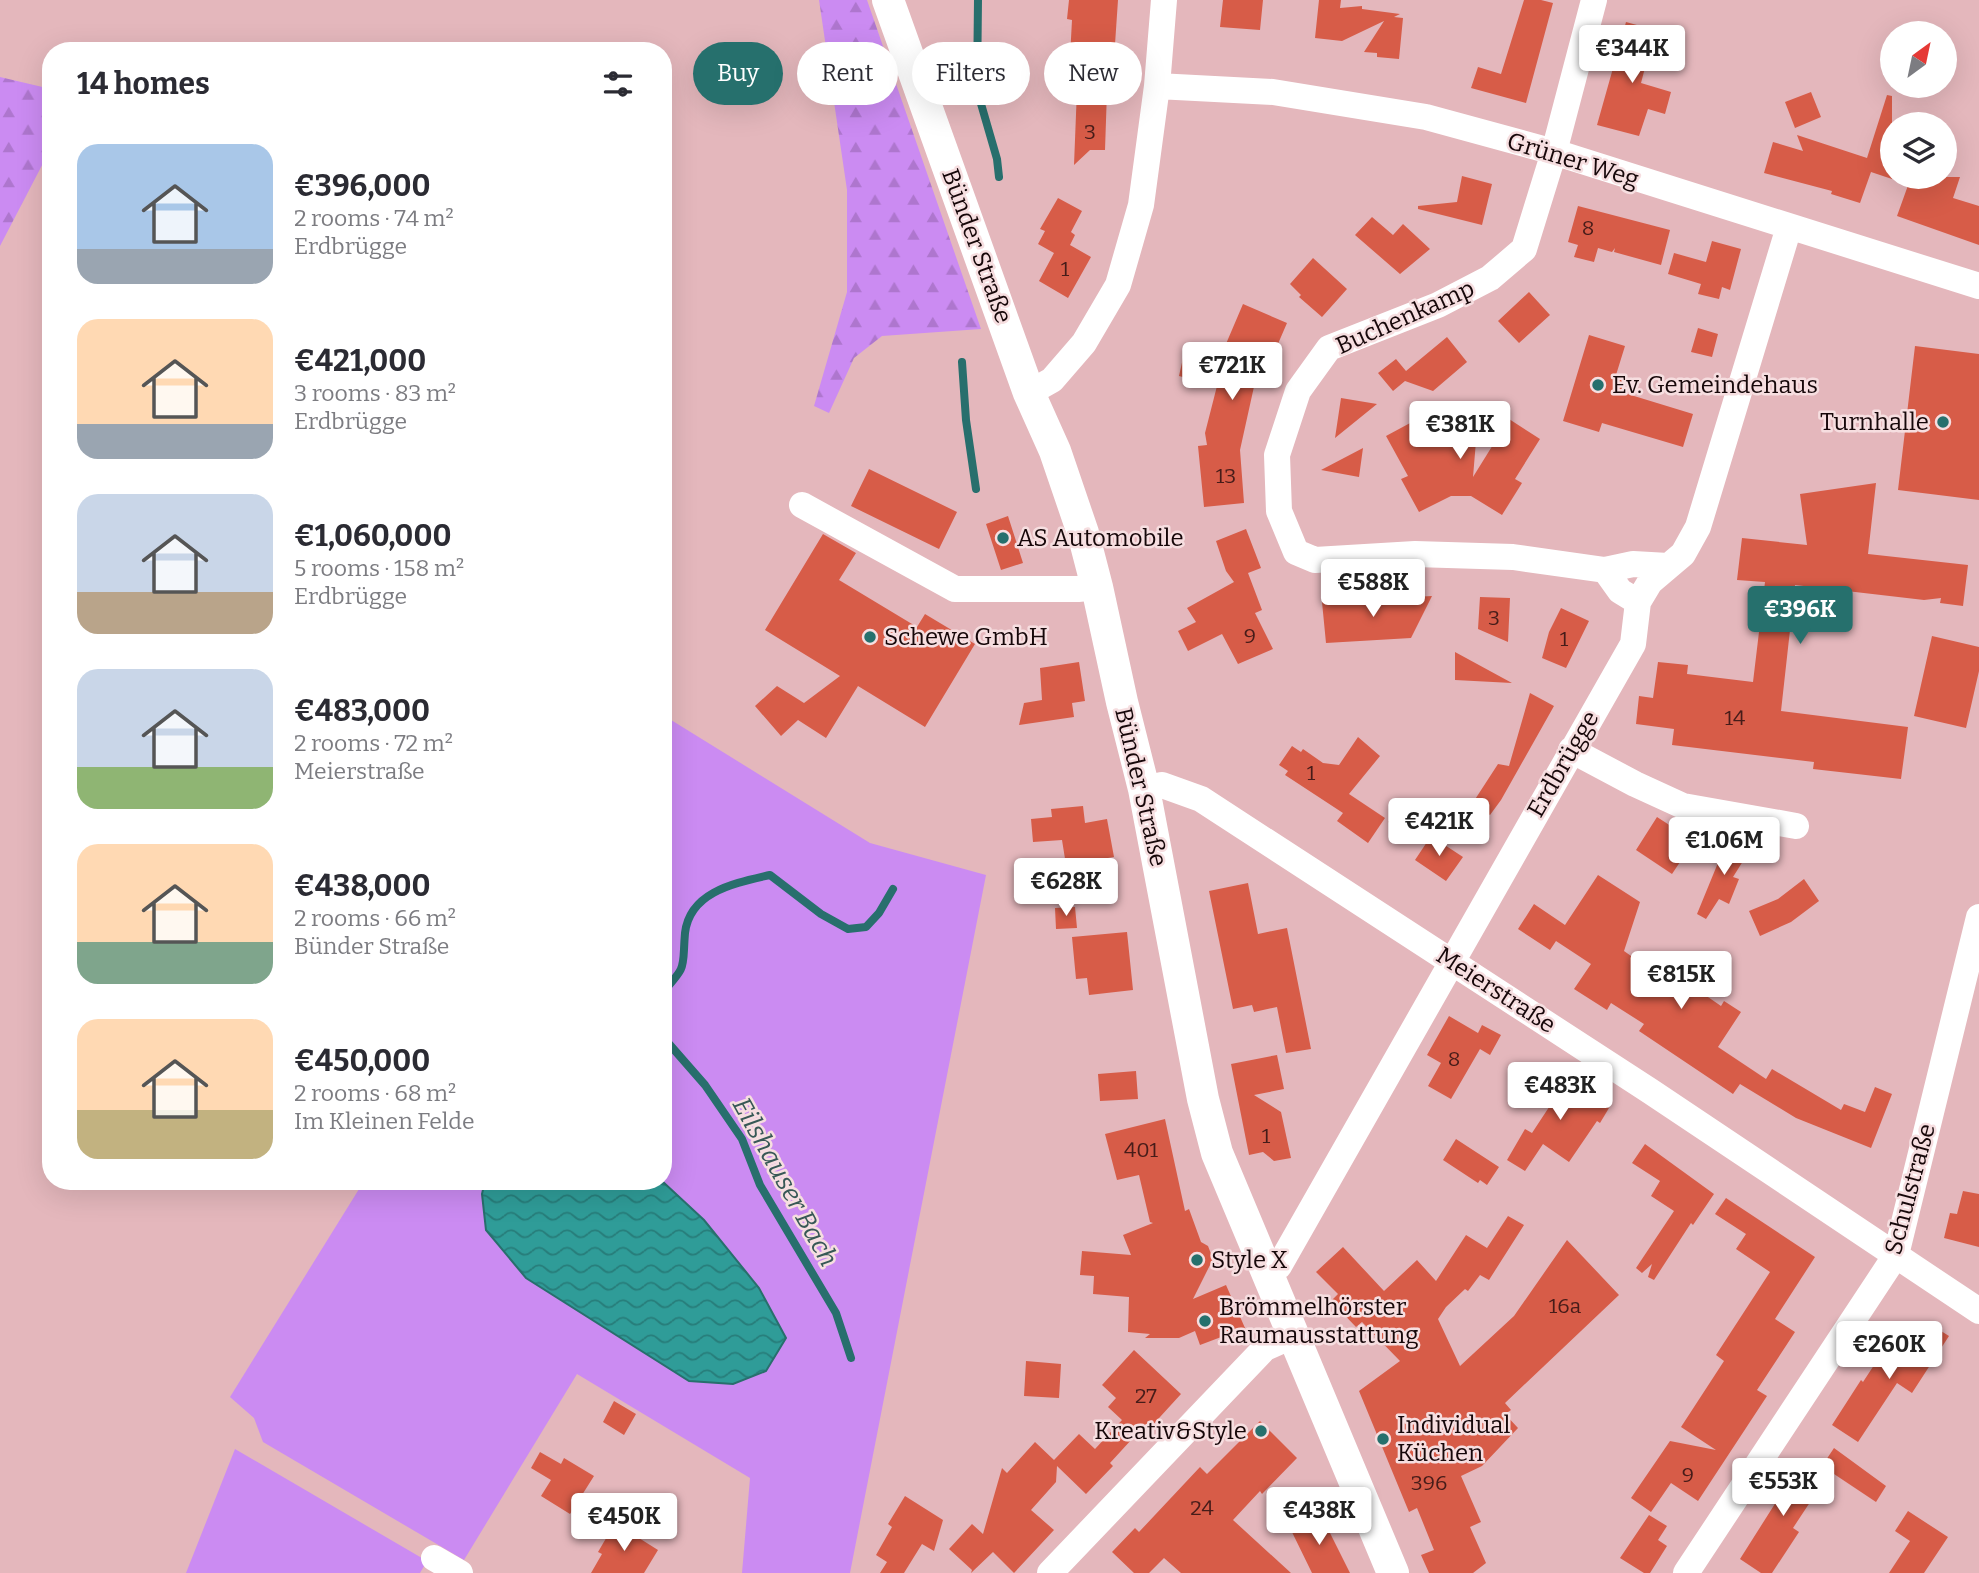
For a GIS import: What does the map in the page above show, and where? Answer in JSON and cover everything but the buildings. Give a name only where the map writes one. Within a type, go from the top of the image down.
[{"type":"main road","name":"Bünder Straße","points":[[888,0],[1029,393],[1055,451],[1083,533],[1144,789],[1203,1099],[1216,1153],[1392,1573]]},
{"type":"street","points":[[1029,393],[1052,380],[1084,343],[1118,285],[1141,205],[1157,86],[1164,0]]},
{"type":"street","name":"Buchenkamp","points":[[1594,0],[1554,152],[1524,249],[1490,278],[1459,294],[1329,348],[1298,391],[1277,455],[1279,511],[1296,552],[1315,560],[1415,554],[1513,556],[1605,570],[1633,564],[1668,566]]},
{"type":"street","name":"Grüner Weg","points":[[1157,86],[1273,92],[1426,117],[1554,152],[1979,286]]},
{"type":"street","name":"Erdbrügge","points":[[1265,1273],[1279,1266],[1633,644],[1638,602],[1650,582],[1684,554],[1698,527],[1789,227]]},
{"type":"street","points":[[802,505],[955,589],[1097,587]]},
{"type":"street","points":[[1605,570],[1620,591],[1638,602]]},
{"type":"street","points":[[1571,750],[1683,806],[1796,826]]},
{"type":"street","name":"Meierstraße","points":[[1144,789],[1162,785],[1201,799],[1452,961],[1979,1311]]},
{"type":"street","name":"Schulstraße","points":[[1686,1573],[1896,1255],[1979,917]]},
{"type":"street","points":[[1050,1573],[1265,1348],[1292,1336]]},
{"type":"street","points":[[434,1558],[460,1573]]},
{"type":"green space","points":[[819,0],[867,0],[882,42],[825,42]]},
{"type":"green space","points":[[0,77],[42,87],[42,165],[0,246]]},
{"type":"green space","points":[[898,89],[981,329],[882,336],[854,358],[829,413],[814,406],[847,292],[847,190],[834,105],[898,105]]},
{"type":"green space","points":[[672,721],[870,843],[986,875],[850,1573],[742,1573],[750,1478],[577,1374],[464,1560],[263,1442],[254,1418],[230,1397],[358,1190],[483,1190],[482,1194],[786,1338],[760,1288],[704,1220],[672,1190]]},
{"type":"green space","points":[[235,1449],[427,1561],[420,1573],[186,1573]]},
{"type":"water","points":[[483,1190],[672,1190],[704,1220],[759,1288],[786,1338],[766,1371],[733,1384],[689,1381],[526,1278],[486,1230]]},
{"type":"waterway","name":"Eilshauser Bach","points":[[978,0],[977,90],[997,159],[999,177]]},
{"type":"waterway","name":"Eilshauser Bach","points":[[962,362],[966,420],[976,489]]},
{"type":"waterway","name":"Eilshauser Bach","points":[[672,982],[682,965],[689,919],[696,907],[717,891],[770,875],[821,914],[848,929],[866,927],[879,913],[893,889]]},
{"type":"waterway","name":"Eilshauser Bach","points":[[672,1047],[705,1085],[742,1139],[760,1185],[836,1313],[851,1358]]},
{"type":"place","name":"Ev. Gemeindehaus","points":[[1598,385]]},
{"type":"place","name":"Turnhalle","points":[[1943,422]]},
{"type":"place","name":"AS Automobile","points":[[1003,538]]},
{"type":"place","name":"Schewe GmbH","points":[[870,637]]},
{"type":"place","name":"Style X","points":[[1197,1260]]},
{"type":"place","name":"Brömmelhörster Raumausstattung","points":[[1205,1321]]},
{"type":"place","name":"Kreativ&Style","points":[[1261,1431]]},
{"type":"place","name":"Individual Küchen","points":[[1383,1439]]}]
